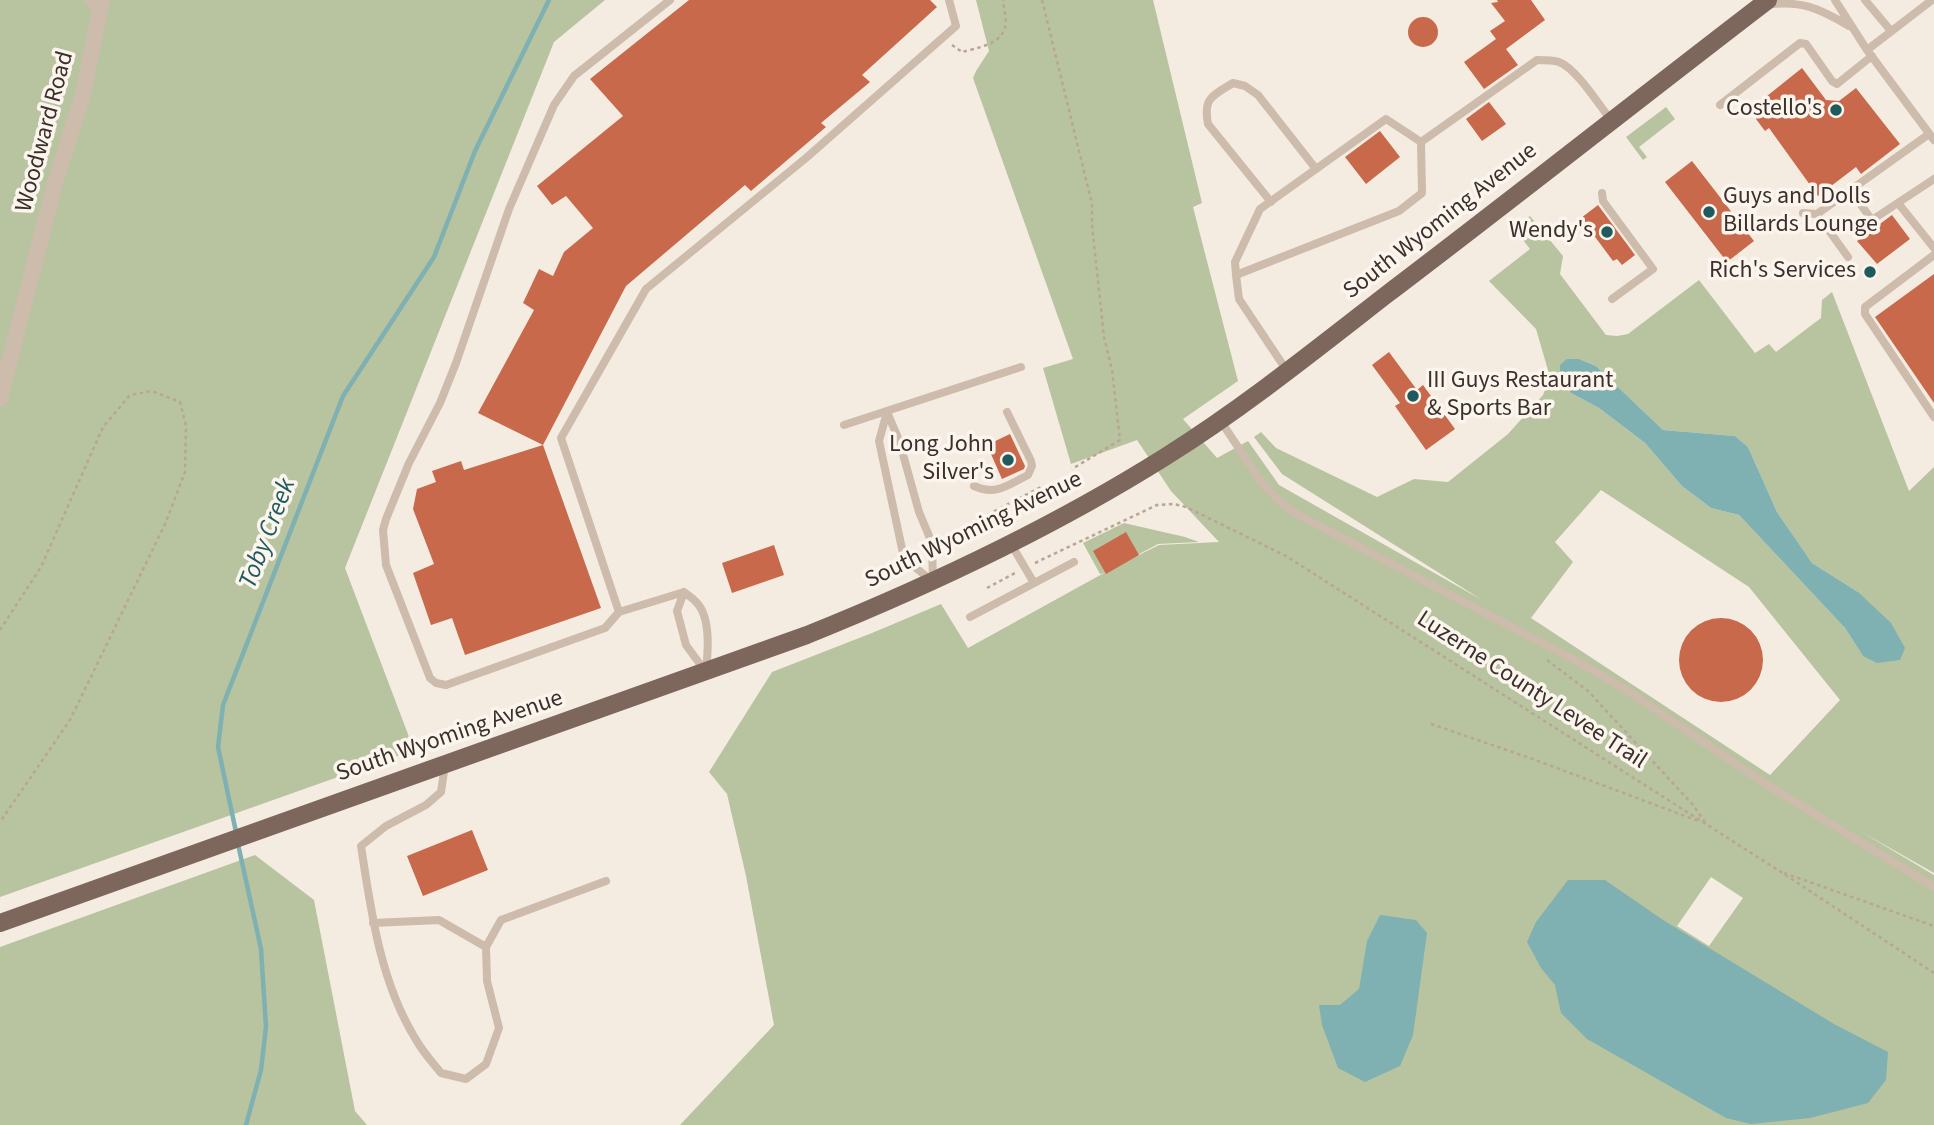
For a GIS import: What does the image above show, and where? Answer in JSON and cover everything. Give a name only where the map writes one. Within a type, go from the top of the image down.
[{"type":"main road","name":"South Wyoming Avenue","points":[[0,923],[807,635],[933,582],[1011,544],[1115,487],[1220,420],[1287,371],[1762,2]]},
{"type":"street","name":"Woodward Road","points":[[0,397],[55,183],[83,94],[101,8]]},
{"type":"lane","points":[[88,0],[101,8]]},
{"type":"lane","points":[[670,0],[574,76],[554,104],[509,209],[440,403],[409,463],[383,530],[386,565],[430,678],[436,683],[446,685],[605,628],[619,612],[684,592]]},
{"type":"lane","points":[[619,612],[561,438],[646,289],[806,158],[956,26],[949,0]]},
{"type":"lane","points":[[1803,213],[1818,214],[1931,137],[1869,53],[1835,0]]},
{"type":"lane","points":[[1865,0],[1891,31]]},
{"type":"lane","points":[[1720,105],[1800,43],[1806,44],[1832,81],[1837,84],[1891,31],[1932,0]]},
{"type":"lane","points":[[1762,2],[1808,5],[1852,27]]},
{"type":"lane","points":[[1421,142],[1537,60],[1559,62],[1569,68],[1611,120]]},
{"type":"lane","points":[[1271,202],[1208,124],[1206,110],[1209,98],[1233,83],[1245,86],[1258,95],[1316,169]]},
{"type":"lane","points":[[1287,371],[1239,299],[1235,262],[1261,209],[1386,119],[1421,142]]},
{"type":"lane","points":[[1236,275],[1399,211],[1422,193],[1421,142]]},
{"type":"lane","points":[[1850,190],[1872,220],[1934,178]]},
{"type":"lane","points":[[1602,193],[1603,201],[1653,269],[1612,299]]},
{"type":"lane","points":[[1898,203],[1934,248]]},
{"type":"lane","points":[[1818,214],[1847,257]]},
{"type":"lane","points":[[1934,255],[1865,307],[1865,314],[1934,417]]},
{"type":"lane","points":[[844,425],[1021,367]]},
{"type":"lane","points":[[887,412],[899,440],[919,512],[932,543],[933,582]]},
{"type":"lane","points":[[887,412],[879,441],[904,558],[933,582]]},
{"type":"lane","points":[[974,486],[984,491],[996,491],[1028,475],[1031,470],[1031,461],[1007,412]]},
{"type":"lane","points":[[1220,420],[1262,482],[1295,513],[1584,665],[1625,689],[1766,784],[1934,887]]},
{"type":"lane","points":[[1011,544],[1034,583]]},
{"type":"lane","points":[[970,617],[1074,562]]},
{"type":"lane","points":[[684,592],[677,611],[686,645],[706,672]]},
{"type":"lane","points":[[684,592],[700,605],[709,639],[706,672]]},
{"type":"lane","points":[[445,765],[441,792],[426,805],[386,826],[361,846],[373,923],[385,969],[415,1038],[440,1073],[466,1079],[486,1065],[499,1028],[487,981],[486,947],[501,920],[606,881]]},
{"type":"lane","points":[[373,923],[439,920],[486,947]]},
{"type":"path","points":[[943,38],[962,51],[993,42],[1005,28],[1003,0]]},
{"type":"path","points":[[1042,0],[1092,204],[1104,337],[1112,370],[1120,440],[1072,469]]},
{"type":"path","points":[[0,630],[41,567],[103,426],[130,395],[152,391],[180,402],[186,425],[185,472],[165,524],[69,720],[0,822]]},
{"type":"path","points":[[962,536],[964,529],[970,524],[1041,487]]},
{"type":"path","name":"Luzerne County Levee Trail","points":[[1029,566],[1157,505],[1174,504],[1186,507],[1286,556],[1706,823],[1934,973]]},
{"type":"path","points":[[987,588],[1018,571]]},
{"type":"path","points":[[1547,660],[1588,691],[1693,805],[1706,823]]},
{"type":"path","points":[[1431,724],[1706,823]]},
{"type":"path","points":[[1781,872],[1934,926]]},
{"type":"green space","points":[[0,0],[605,0],[554,42],[345,568],[414,750],[0,897]]},
{"type":"green space","points":[[976,0],[1153,0],[1202,203],[1193,207],[1238,381],[1183,419],[1217,458],[1248,441],[1279,485],[1482,600],[1282,474],[1254,437],[1261,432],[1276,448],[1377,497],[1414,479],[1448,482],[1508,434],[1543,395],[1550,377],[1536,329],[1489,281],[1530,249],[1514,228],[1530,216],[1563,256],[1560,274],[1606,335],[1628,334],[1699,280],[1755,353],[1769,344],[1776,352],[1821,318],[1822,300],[1832,292],[1909,491],[1934,467],[1934,873],[1860,831],[1934,875],[1934,1125],[680,1125],[774,1025],[746,876],[727,794],[709,772],[772,672],[941,604],[968,648],[1104,573],[1100,574],[1083,543],[1124,523],[1199,542],[1158,544],[1113,568],[1159,545],[1219,542],[1171,491],[1137,440],[1071,464],[1043,368],[1073,359],[973,78],[989,51]],"holes":[[[1579,359],[1596,366],[1663,430],[1735,436],[1748,447],[1777,512],[1812,563],[1858,592],[1863,656],[1845,628],[1739,515],[1711,508],[1682,486],[1645,443],[1599,408],[1571,393]],[[1601,490],[1749,587],[1840,700],[1770,775],[1531,618],[1573,562],[1555,542]],[[1711,877],[1743,898],[1709,946],[1677,926]]]},
{"type":"green space","points":[[1666,107],[1675,119],[1639,147],[1647,157],[1643,160],[1626,137]]},
{"type":"green space","points":[[255,855],[314,900],[355,1111],[367,1125],[0,1125],[0,947]]},
{"type":"water","points":[[1567,359],[1579,359],[1596,366],[1663,430],[1735,436],[1748,447],[1777,512],[1812,563],[1858,592],[1891,623],[1905,648],[1900,660],[1877,663],[1863,656],[1845,628],[1739,515],[1711,508],[1682,486],[1645,443],[1599,408],[1571,393],[1560,373],[1560,365]]},
{"type":"water","points":[[1568,880],[1605,880],[1663,920],[1834,1024],[1888,1052],[1886,1080],[1868,1103],[1810,1118],[1751,1124],[1726,1118],[1587,1039],[1561,1013],[1555,985],[1541,968],[1527,942],[1536,922]]},
{"type":"water","points":[[1380,915],[1416,920],[1427,933],[1413,1035],[1400,1066],[1365,1082],[1338,1068],[1322,1025],[1319,1005],[1340,1005],[1359,989],[1367,941]]},
{"type":"building","points":[[689,0],[930,0],[937,7],[862,75],[870,82],[821,123],[826,127],[751,191],[745,185],[626,286],[543,445],[478,413],[534,310],[523,303],[539,269],[553,276],[564,252],[593,228],[566,196],[552,205],[537,186],[623,116],[590,79]]},
{"type":"building","points":[[1497,0],[1531,0],[1545,20],[1506,49],[1518,65],[1484,89],[1464,62],[1496,39],[1490,31],[1505,21],[1491,3],[1498,2]]},
{"type":"building","points":[[1423,17],[1434,21],[1438,32],[1434,43],[1423,47],[1412,43],[1408,32],[1412,21]]},
{"type":"building","points":[[1802,68],[1826,100],[1839,101],[1856,88],[1900,144],[1861,174],[1856,167],[1818,196],[1769,128],[1765,131],[1756,119],[1757,104]]},
{"type":"building","points":[[1489,102],[1506,124],[1482,141],[1466,119]]},
{"type":"building","points":[[1380,131],[1400,157],[1366,184],[1345,157]]},
{"type":"building","name":"Guys and Dolls Billards Lounge","points":[[1692,161],[1754,241],[1727,262],[1665,182]]},
{"type":"building","name":"Wendy's","points":[[1598,205],[1635,255],[1622,265],[1617,259],[1613,261],[1581,218]]},
{"type":"building","points":[[1892,215],[1910,239],[1877,264],[1857,241]]},
{"type":"building","points":[[1934,274],[1934,403],[1875,317]]},
{"type":"building","name":"III Guys Restaurant & Sports Bar","points":[[1389,352],[1417,390],[1423,385],[1455,429],[1426,450],[1395,406],[1400,403],[1372,365]]},
{"type":"building","name":"Long John Silver's","points":[[1010,434],[1025,466],[1024,469],[1002,479],[987,445]]},
{"type":"building","points":[[543,445],[601,608],[465,655],[452,618],[431,625],[413,573],[434,564],[413,509],[417,489],[436,482],[432,471],[461,461],[464,470]]},
{"type":"building","points":[[1126,532],[1139,555],[1106,574],[1093,551]]},
{"type":"building","points":[[774,545],[784,575],[732,593],[722,563]]},
{"type":"building","points":[[1721,618],[1737,621],[1751,630],[1760,644],[1763,660],[1760,676],[1751,690],[1737,699],[1721,702],[1705,699],[1691,690],[1682,676],[1679,660],[1682,644],[1691,630],[1705,621]]},
{"type":"building","points":[[472,830],[488,870],[423,896],[407,856]]},
{"type":"waterway","name":"Toby Creek","points":[[236,832],[218,747],[223,705],[343,396],[434,257],[475,151],[549,0]]},
{"type":"waterway","name":"Toby Creek","points":[[238,844],[261,949],[266,1027],[261,1070],[246,1125]]},
{"type":"place","name":"Costello's","points":[[1836,110]]},
{"type":"place","name":"Guys and Dolls Billards Lounge","points":[[1709,212]]},
{"type":"place","name":"Wendy's","points":[[1607,232]]},
{"type":"place","name":"Rich's Services","points":[[1870,272]]},
{"type":"place","name":"III Guys Restaurant & Sports Bar","points":[[1413,396]]},
{"type":"place","name":"Long John Silver's","points":[[1008,460]]}]
